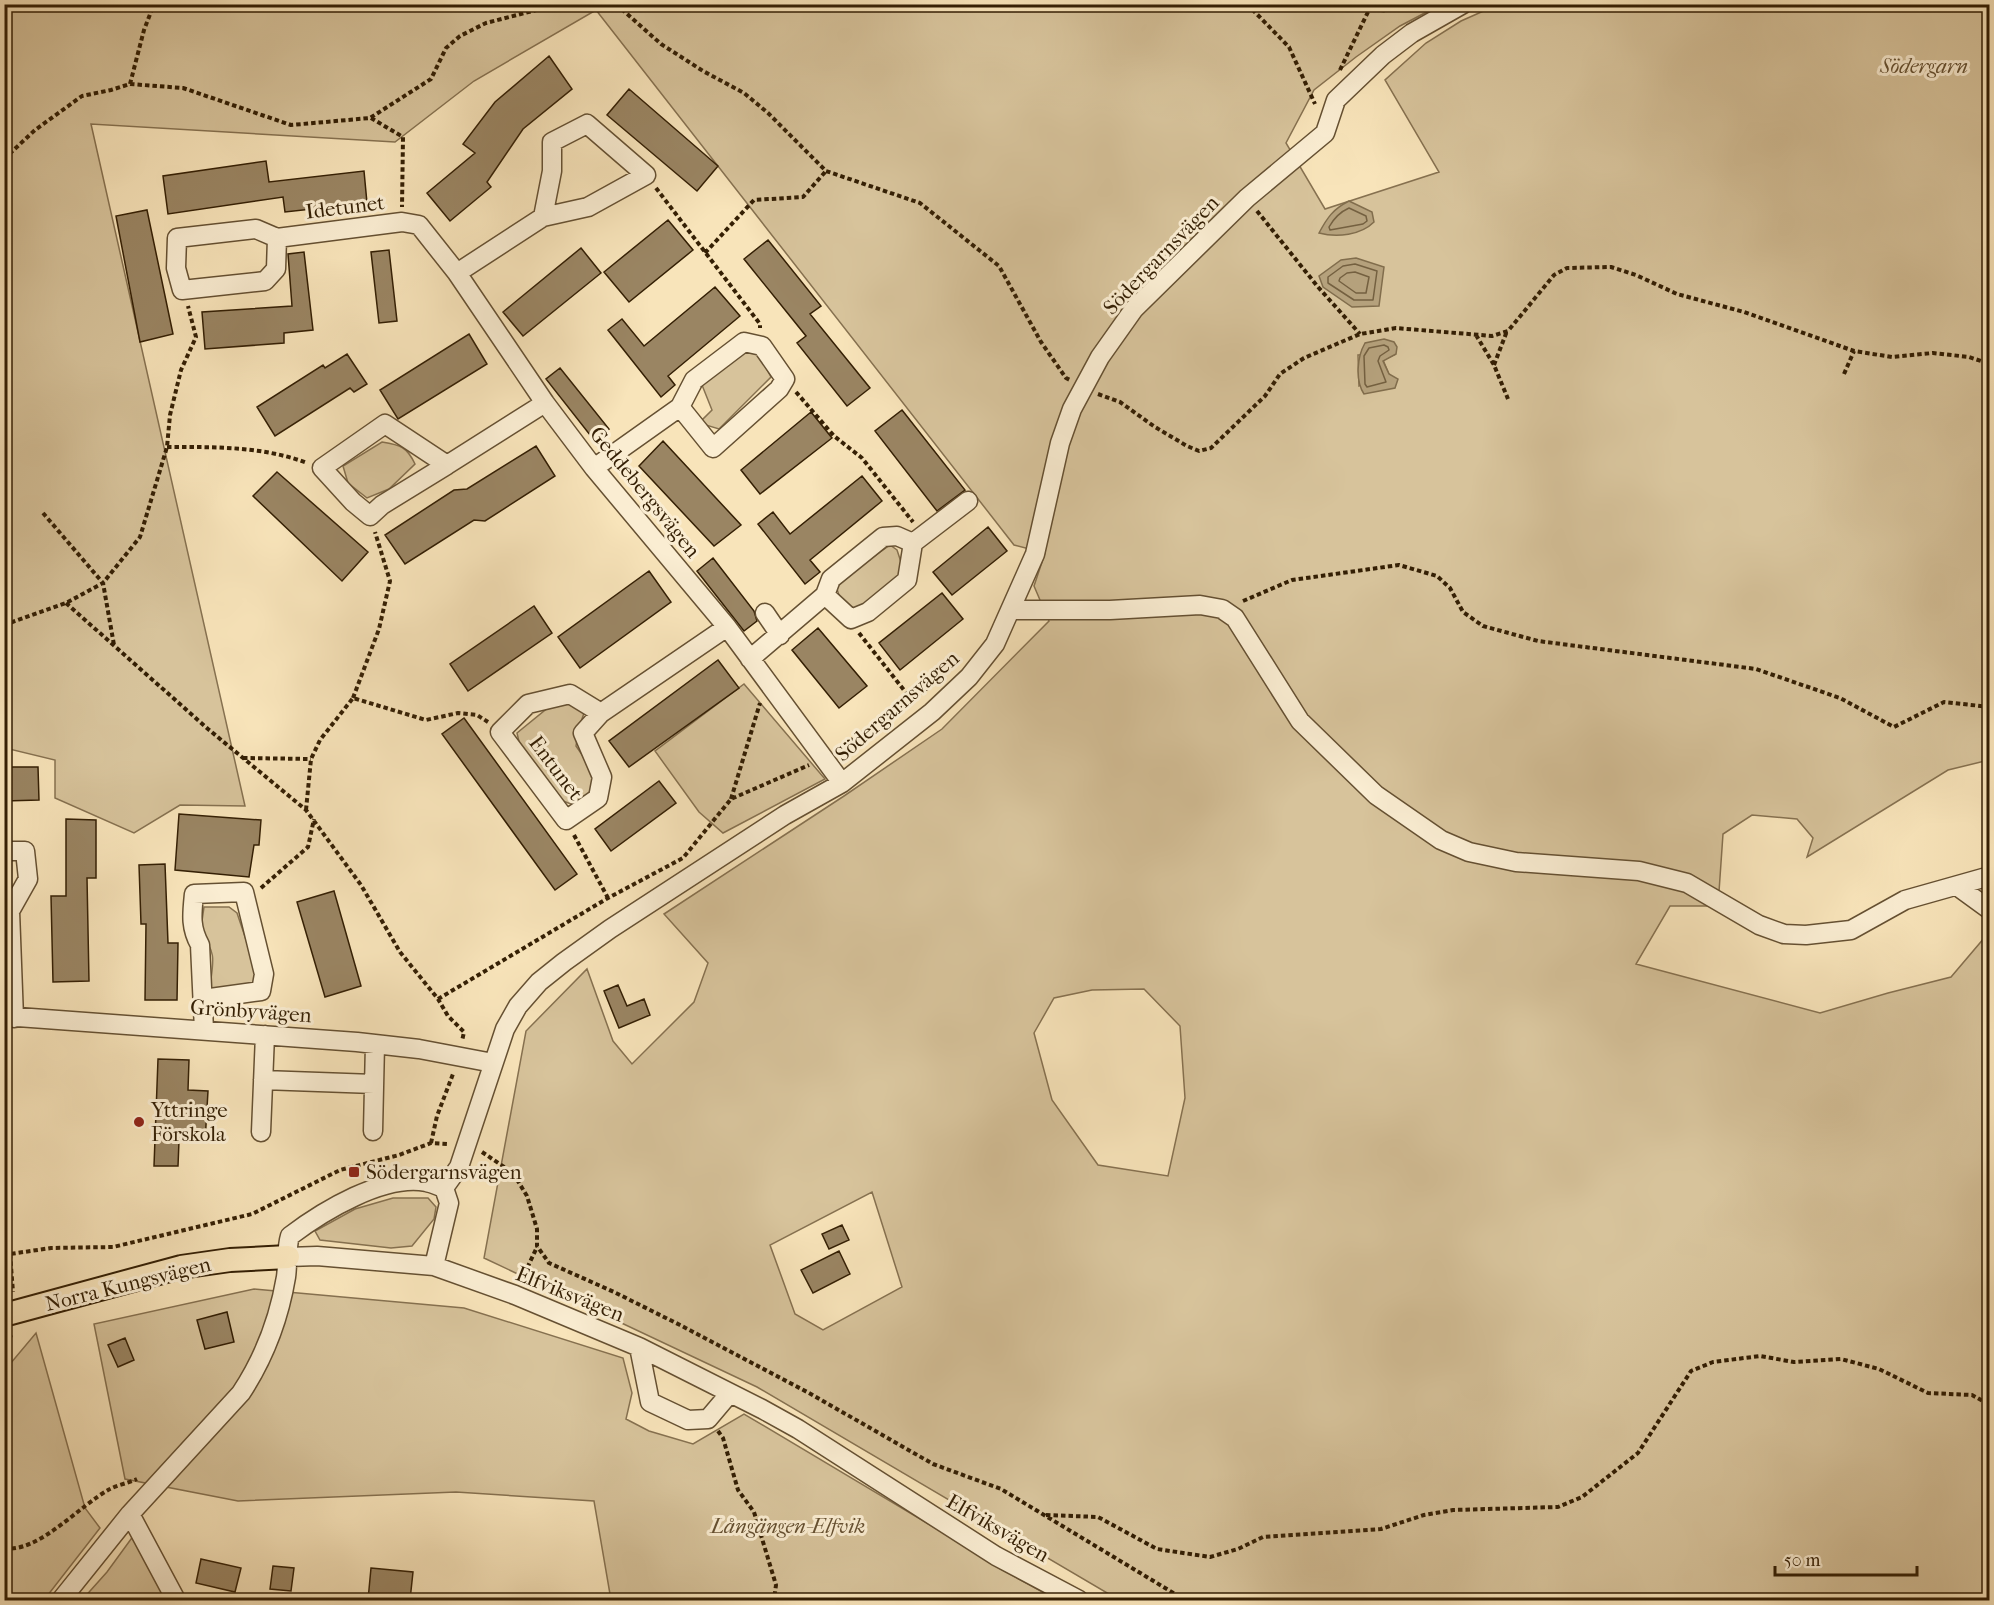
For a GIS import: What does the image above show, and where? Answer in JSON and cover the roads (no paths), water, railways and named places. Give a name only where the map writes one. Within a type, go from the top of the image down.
[{"type":"main road","name":"Norra Kungsvägen","points":[[10,1315],[181,1268],[230,1260],[288,1257]]},
{"type":"street","name":"Södergarnsvägen","points":[[444,1188],[459,1167],[505,1029],[518,1006],[539,982],[610,929],[785,815],[842,783],[932,712],[969,678],[996,644],[1035,554],[1060,443],[1072,409],[1100,357],[1134,309],[1247,198],[1325,133],[1336,100],[1383,55],[1412,33],[1463,4]]},
{"type":"street","points":[[457,273],[543,217],[588,207],[646,175],[587,124],[552,142],[552,171],[543,217]]},
{"type":"street","name":"Geddebergsvägen","points":[[411,224],[457,273],[545,403],[594,468],[727,627],[842,783]]},
{"type":"street","name":"Idetunet","points":[[277,238],[276,269],[265,280],[182,290],[176,268],[177,238],[256,229],[277,238],[411,224]]},
{"type":"street","points":[[594,468],[680,407],[694,380],[744,342],[762,346],[785,380],[779,389],[713,448],[680,407]]},
{"type":"street","points":[[447,465],[385,424],[322,468],[353,502],[370,516],[382,505],[447,465],[545,403]]},
{"type":"street","points":[[825,595],[851,619],[868,612],[907,580],[913,543],[968,501]]},
{"type":"street","points":[[750,659],[825,595],[831,579],[884,537],[897,536],[913,543]]},
{"type":"street","points":[[1012,610],[1110,610],[1200,605],[1222,609],[1235,618],[1300,721],[1376,795],[1441,840],[1469,852],[1516,862],[1640,872],[1687,883],[1759,925],[1784,934],[1806,935],[1851,930],[1905,900],[1989,876]]},
{"type":"street","points":[[765,613],[780,635]]},
{"type":"street","name":"Entunet","points":[[602,713],[570,694],[528,704],[500,732],[566,820],[598,798],[602,777],[583,733],[602,713],[727,627]]},
{"type":"street","points":[[4,851],[25,851],[28,879],[7,910],[9,1017]]},
{"type":"street","points":[[1957,886],[1989,910]]},
{"type":"street","points":[[203,999],[261,991],[264,974],[244,892],[194,894],[191,922],[193,934],[200,945],[204,1030]]},
{"type":"street","name":"Grönbyvägen","points":[[9,1017],[375,1044],[493,1063]]},
{"type":"street","points":[[261,1132],[265,1035]]},
{"type":"street","points":[[373,1131],[375,1044]]},
{"type":"street","points":[[263,1080],[374,1084]]},
{"type":"street","points":[[61,1600],[130,1514],[241,1394],[254,1374],[273,1329],[282,1297],[288,1257],[287,1245],[290,1236],[340,1203],[366,1192],[395,1184],[425,1182],[444,1188],[449,1203],[434,1266]]},
{"type":"street","name":"Elfviksvägen","points":[[288,1257],[317,1256],[434,1266],[515,1295],[639,1347],[798,1429],[996,1556],[1079,1600]]},
{"type":"street","points":[[639,1347],[650,1402],[688,1420],[708,1419],[730,1394]]},
{"type":"street","points":[[130,1514],[176,1600]]},
{"type":"water","points":[[1349,201],[1372,212],[1374,222],[1356,233],[1333,235],[1319,233],[1331,214]]},
{"type":"water","points":[[1356,258],[1384,267],[1379,306],[1352,307],[1323,287],[1319,276],[1341,260]]},
{"type":"water","points":[[1384,339],[1394,342],[1397,347],[1396,354],[1383,361],[1389,374],[1398,379],[1395,388],[1364,394],[1358,375],[1362,349],[1365,343]]},
{"type":"place","name":"Yttringe Förskola","points":[[139,1122]]},
{"type":"place","name":"Södergarnsvägen","points":[[354,1172]]},
{"type":"park label","name":"Södergarn","points":[[1924,66]]},
{"type":"park label","name":"Långängen-Elfvik","points":[[788,1526]]}]
